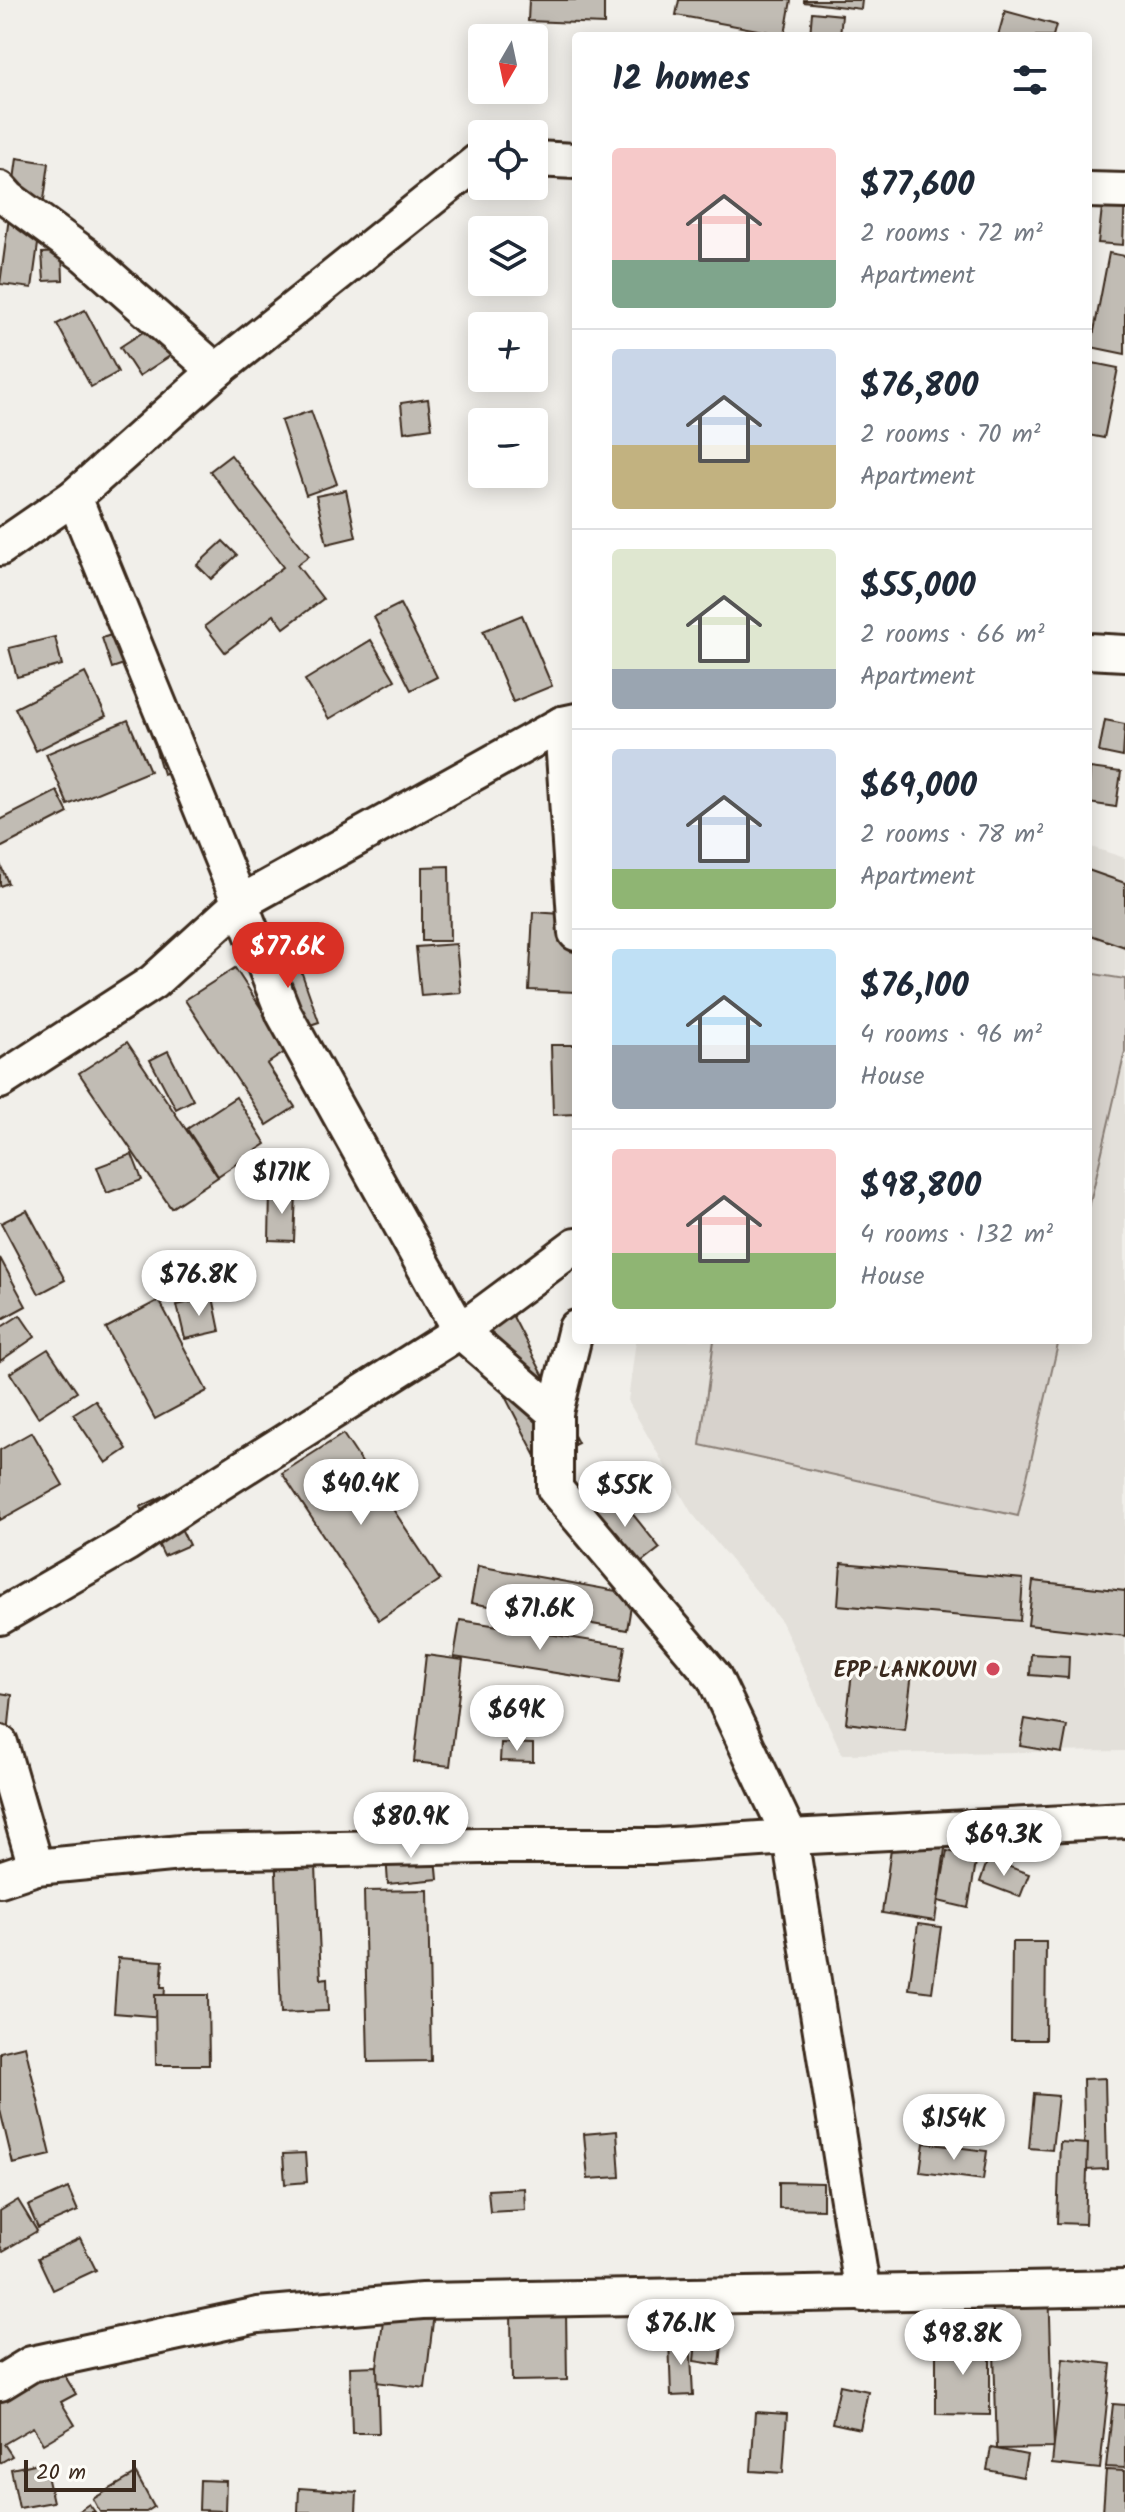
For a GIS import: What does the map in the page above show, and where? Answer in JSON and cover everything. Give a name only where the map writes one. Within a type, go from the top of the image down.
[{"type":"street","points":[[548,160],[572,161]]},
{"type":"street","points":[[0,548],[74,497],[216,371],[468,169]]},
{"type":"street","points":[[0,189],[85,255],[216,371]]},
{"type":"street","points":[[1092,190],[1125,191]]},
{"type":"street","points":[[74,497],[284,1014],[460,1331],[555,1413]]},
{"type":"street","points":[[1092,651],[1125,653]]},
{"type":"street","points":[[0,1081],[153,982],[240,903],[569,723],[572,813]]},
{"type":"street","points":[[0,1617],[126,1544],[460,1331],[572,1248]]},
{"type":"street","points":[[572,1344],[555,1413],[555,1489],[714,1677],[790,1837],[863,2294]]},
{"type":"street","points":[[0,1743],[36,1867]]},
{"type":"street","points":[[0,1879],[36,1867],[191,1852],[657,1846],[1125,1820]]},
{"type":"street","points":[[0,2383],[31,2364],[258,2315],[422,2301],[1125,2288]]},
{"type":"shaded area","name":"EPP LANKOUVI","points":[[1092,847],[1125,858],[1125,1751],[842,1754],[782,1622],[691,1512],[628,1401],[635,1344],[1092,1344]]},
{"type":"shaded area","points":[[1092,974],[1125,979],[1125,1052],[1092,1195]]},
{"type":"shaded area","points":[[713,1344],[1058,1344],[1018,1516],[700,1445]]},
{"type":"building","points":[[529,0],[604,0],[604,24],[528,21]]},
{"type":"building","points":[[679,0],[791,0],[786,32],[769,32],[676,15]]},
{"type":"building","points":[[804,0],[862,0],[861,9]]},
{"type":"building","points":[[1005,11],[1056,25],[1054,32],[999,32]]},
{"type":"building","points":[[812,12],[842,15],[840,32],[810,32]]},
{"type":"building","points":[[17,158],[49,163],[32,288],[0,284]]},
{"type":"building","points":[[1104,190],[1125,192],[1123,245],[1098,243]]},
{"type":"building","points":[[62,252],[63,280],[44,281],[42,253]]},
{"type":"building","points":[[1109,253],[1125,256],[1125,354],[1092,347]]},
{"type":"building","points":[[85,310],[118,372],[91,387],[57,324]]},
{"type":"building","points":[[174,312],[193,341],[139,376],[120,347]]},
{"type":"building","points":[[1092,363],[1118,368],[1104,438],[1092,436]]},
{"type":"building","points":[[428,399],[432,428],[404,432],[401,403]]},
{"type":"building","points":[[311,411],[337,484],[306,495],[281,421]]},
{"type":"building","points":[[231,455],[309,556],[297,565],[323,599],[284,628],[274,615],[225,652],[205,626],[283,567],[210,471]]},
{"type":"building","points":[[346,490],[356,537],[327,544],[316,496]]},
{"type":"building","points":[[223,541],[237,555],[211,579],[197,565]]},
{"type":"building","points":[[400,604],[437,677],[411,690],[374,617]]},
{"type":"building","points":[[522,615],[552,686],[513,702],[483,631]]},
{"type":"building","points":[[145,624],[154,654],[112,668],[102,638]]},
{"type":"building","points":[[55,637],[62,665],[17,677],[9,648]]},
{"type":"building","points":[[371,640],[395,680],[329,719],[305,680]]},
{"type":"building","points":[[85,673],[106,716],[36,751],[15,708]]},
{"type":"building","points":[[128,720],[150,771],[68,805],[46,754]]},
{"type":"building","points":[[1105,720],[1125,724],[1123,757],[1099,752]]},
{"type":"building","points":[[179,740],[187,767],[163,774],[155,747]]},
{"type":"building","points":[[1092,768],[1121,772],[1116,807],[1092,804]]},
{"type":"building","points":[[57,791],[68,813],[0,848],[0,820]]},
{"type":"building","points":[[0,864],[8,883],[0,886]]},
{"type":"building","points":[[449,866],[450,941],[422,941],[422,867]]},
{"type":"building","points":[[1092,871],[1125,883],[1125,947],[1092,935]]},
{"type":"building","points":[[533,912],[572,915],[572,992],[529,990]]},
{"type":"building","points":[[456,944],[461,993],[421,996],[416,947]]},
{"type":"building","points":[[292,945],[319,1022],[283,1034],[256,957]]},
{"type":"building","points":[[235,968],[288,1050],[267,1064],[295,1107],[267,1125],[185,1000]]},
{"type":"building","points":[[127,1042],[218,1177],[171,1208],[79,1073]]},
{"type":"building","points":[[551,1045],[572,1045],[572,1114],[553,1115]]},
{"type":"building","points":[[168,1051],[193,1100],[176,1109],[150,1060]]},
{"type":"building","points":[[236,1097],[266,1144],[218,1176],[187,1129]]},
{"type":"building","points":[[132,1154],[142,1180],[107,1193],[97,1167]]},
{"type":"building","points":[[270,1192],[296,1193],[294,1241],[269,1240]]},
{"type":"building","points":[[27,1210],[65,1280],[39,1294],[1,1223]]},
{"type":"building","points":[[0,1258],[26,1306],[0,1320]]},
{"type":"building","points":[[213,1297],[220,1331],[185,1339],[177,1305]]},
{"type":"building","points":[[159,1300],[207,1391],[155,1419],[106,1328]]},
{"type":"building","points":[[505,1301],[578,1443],[539,1462],[466,1321]]},
{"type":"building","points":[[20,1315],[35,1337],[0,1361],[0,1328]]},
{"type":"building","points":[[48,1349],[77,1392],[38,1417],[10,1373]]},
{"type":"building","points":[[95,1400],[127,1449],[106,1463],[73,1414]]},
{"type":"building","points":[[32,1432],[63,1485],[0,1520],[0,1450]]},
{"type":"building","points":[[343,1434],[440,1580],[379,1620],[282,1473]]},
{"type":"building","points":[[614,1491],[660,1548],[637,1566],[590,1510]]},
{"type":"building","points":[[165,1495],[189,1545],[164,1556],[140,1507]]},
{"type":"building","points":[[841,1563],[1023,1579],[1020,1621],[838,1605]]},
{"type":"building","points":[[478,1566],[633,1594],[627,1630],[471,1603]]},
{"type":"building","points":[[1033,1581],[1125,1591],[1125,1636],[1028,1625]]},
{"type":"building","points":[[460,1620],[625,1646],[619,1683],[454,1657]]},
{"type":"building","points":[[1031,1654],[1069,1656],[1068,1678],[1030,1675]]},
{"type":"building","points":[[426,1655],[463,1660],[450,1766],[414,1762]]},
{"type":"building","points":[[853,1665],[912,1673],[905,1730],[846,1723]]},
{"type":"building","points":[[0,1693],[12,1695],[5,1763],[0,1763]]},
{"type":"building","points":[[1025,1719],[1067,1726],[1062,1753],[1020,1746]]},
{"type":"building","points":[[501,1743],[533,1744],[533,1762],[500,1761]]},
{"type":"building","points":[[896,1813],[949,1820],[935,1921],[882,1913]]},
{"type":"building","points":[[434,1836],[438,1879],[388,1884],[385,1840]]},
{"type":"building","points":[[315,1844],[321,1979],[327,1978],[328,2011],[281,2013],[275,1845]]},
{"type":"building","points":[[947,1851],[977,1857],[968,1908],[938,1901]]},
{"type":"building","points":[[988,1859],[1029,1874],[1020,1897],[980,1882]]},
{"type":"building","points":[[428,1890],[431,2061],[368,2062],[364,1891]]},
{"type":"building","points":[[918,1924],[941,1927],[932,1992],[909,1989]]},
{"type":"building","points":[[1012,1942],[1046,1942],[1045,2040],[1011,2040]]},
{"type":"building","points":[[118,1958],[163,1961],[163,2017],[114,2013]]},
{"type":"building","points":[[155,1995],[208,1995],[209,2065],[156,2065]]},
{"type":"building","points":[[25,2046],[51,2155],[13,2164],[0,2110],[0,2052]]},
{"type":"building","points":[[1105,2078],[1107,2169],[1085,2170],[1083,2079]]},
{"type":"building","points":[[1034,2094],[1058,2096],[1052,2150],[1029,2148]]},
{"type":"building","points":[[617,2131],[620,2177],[588,2179],[584,2134]]},
{"type":"building","points":[[1060,2142],[1088,2144],[1085,2224],[1057,2223]]},
{"type":"building","points":[[924,2143],[987,2151],[983,2180],[920,2172]]},
{"type":"building","points":[[305,2153],[307,2182],[285,2184],[283,2154]]},
{"type":"building","points":[[779,2182],[823,2183],[823,2209],[779,2208]]},
{"type":"building","points":[[68,2188],[78,2211],[38,2228],[28,2206]]},
{"type":"building","points":[[524,2188],[525,2210],[490,2212],[488,2190]]},
{"type":"building","points":[[18,2200],[37,2231],[3,2251],[0,2246],[0,2211]]},
{"type":"building","points":[[80,2238],[96,2270],[53,2290],[38,2258]]},
{"type":"building","points":[[1049,2285],[1054,2448],[997,2449],[992,2286]]},
{"type":"building","points":[[940,2297],[968,2303],[963,2332],[934,2326]]},
{"type":"building","points":[[650,2299],[690,2306],[686,2332],[646,2325]]},
{"type":"building","points":[[385,2306],[434,2313],[425,2388],[375,2382]]},
{"type":"building","points":[[566,2311],[567,2380],[512,2381],[511,2312]]},
{"type":"building","points":[[699,2313],[725,2316],[720,2365],[694,2361]]},
{"type":"building","points":[[690,2337],[693,2395],[671,2396],[669,2338]]},
{"type":"building","points":[[936,2340],[990,2340],[990,2415],[936,2414]]},
{"type":"building","points":[[1063,2358],[1111,2364],[1100,2469],[1052,2464]]},
{"type":"building","points":[[57,2363],[76,2394],[61,2402],[75,2425],[43,2444],[33,2427],[4,2444],[12,2456],[0,2463],[0,2396]]},
{"type":"building","points":[[377,2366],[379,2433],[352,2433],[350,2367]]},
{"type":"building","points":[[840,2385],[868,2391],[860,2429],[832,2423]]},
{"type":"building","points":[[1113,2404],[1125,2405],[1125,2468],[1106,2467]]},
{"type":"building","points":[[755,2412],[787,2414],[783,2473],[751,2471]]},
{"type":"building","points":[[991,2448],[1027,2455],[1023,2477],[987,2470]]},
{"type":"building","points":[[44,2462],[53,2502],[19,2508],[11,2469]]},
{"type":"building","points":[[1106,2470],[1125,2471],[1125,2512],[1103,2512]]},
{"type":"building","points":[[136,2474],[154,2507],[146,2512],[100,2512],[93,2499]]},
{"type":"building","points":[[200,2480],[226,2481],[225,2511],[199,2510]]},
{"type":"building","points":[[299,2488],[357,2492],[356,2512],[298,2512]]},
{"type":"building","points":[[89,2504],[95,2512],[77,2512]]},
{"type":"place","name":"EPP LANKOUVI","points":[[993,1669]]}]
